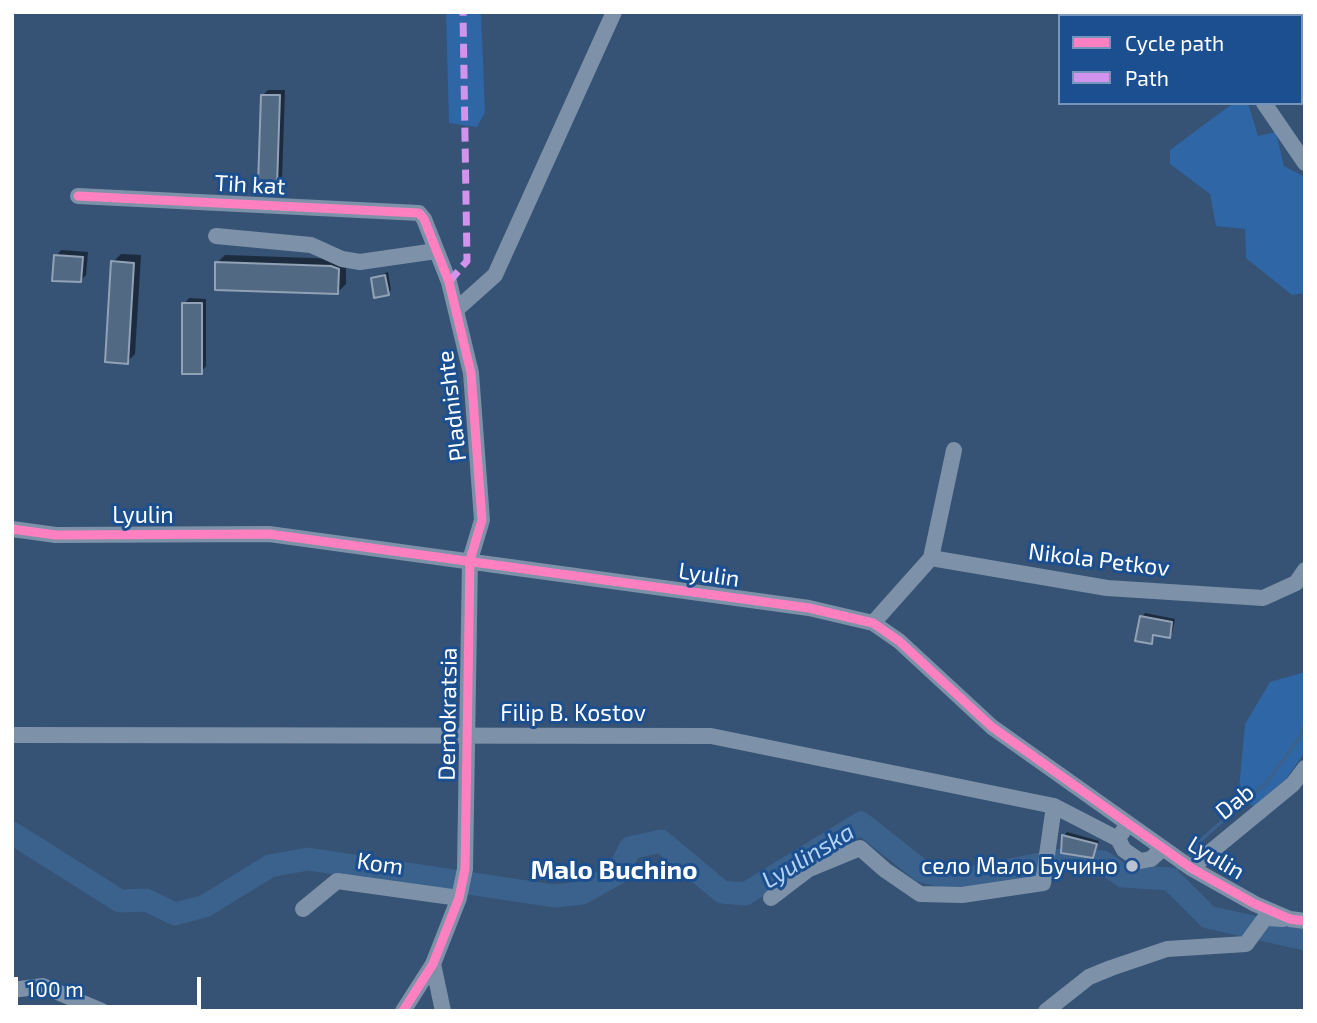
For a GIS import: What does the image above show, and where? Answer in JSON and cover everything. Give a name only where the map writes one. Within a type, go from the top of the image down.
[{"type":"street","points":[[457,309],[495,275],[614,12]]},
{"type":"street","points":[[1265,105],[1305,163]]},
{"type":"street","name":"Tih kat","points":[[78,196],[419,213]]},
{"type":"street","name":"Pladnishte","points":[[419,213],[457,309],[471,373],[482,520],[470,560]]},
{"type":"street","points":[[216,236],[311,245],[342,259],[360,262],[436,251]]},
{"type":"street","points":[[873,623],[931,558],[954,450]]},
{"type":"street","name":"Lyulin","points":[[12,529],[56,534],[270,534],[809,608],[873,623],[899,641],[992,727],[1163,848],[1255,904],[1298,920]]},
{"type":"street","name":"Nikola Petkov","points":[[931,558],[1107,587],[1263,598],[1296,583],[1305,570]]},
{"type":"street","name":"Demokratsia","points":[[403,1011],[433,964],[459,898],[465,869],[470,560]]},
{"type":"street","name":"Filip B. Kostov","points":[[12,736],[711,736],[1054,807],[1118,839],[1124,850],[1140,861],[1151,859],[1163,848]]},
{"type":"street","name":"Dab","points":[[1191,867],[1293,784],[1305,768]]},
{"type":"street","points":[[771,898],[809,869],[860,848],[884,870],[920,894],[962,895],[1043,883],[1054,807]]},
{"type":"street","points":[[1118,839],[1127,822]]},
{"type":"street","name":"Kom","points":[[303,909],[337,881],[459,898]]},
{"type":"street","points":[[1046,1011],[1089,977],[1111,968],[1167,949],[1246,944],[1265,918],[1298,920]]},
{"type":"street","points":[[433,964],[443,1011]]},
{"type":"street","points":[[12,990],[43,986],[102,1011]]},
{"type":"shaded area","points":[[446,12],[481,12],[485,112],[477,127],[449,123]]},
{"type":"shaded area","points":[[1231,105],[1249,105],[1258,136],[1276,132],[1284,166],[1305,177],[1305,293],[1292,295],[1246,258],[1245,229],[1216,226],[1210,194],[1170,164],[1170,150]]},
{"type":"shaded area","points":[[1305,672],[1305,752],[1286,779],[1253,807],[1239,789],[1245,724],[1270,682]]},
{"type":"building","points":[[261,95],[280,95],[277,186],[258,185]]},
{"type":"building","points":[[54,255],[83,257],[81,282],[52,281]]},
{"type":"building","points":[[111,261],[134,263],[128,364],[105,362]]},
{"type":"building","points":[[215,262],[331,266],[339,269],[338,294],[215,290]]},
{"type":"building","points":[[385,275],[389,295],[374,298],[371,278]]},
{"type":"building","points":[[182,303],[202,303],[202,374],[182,374]]},
{"type":"building","points":[[1140,616],[1172,622],[1170,638],[1153,635],[1152,644],[1135,641]]},
{"type":"building","points":[[1062,835],[1097,844],[1093,858],[1061,853]]},
{"type":"waterway","points":[[1185,860],[1201,840],[1267,782],[1300,737],[1305,724]]},
{"type":"waterway","name":"Lyulinska","points":[[12,833],[120,901],[146,900],[175,914],[205,906],[270,866],[308,859],[554,896],[582,893],[618,873],[630,848],[661,841],[722,892],[745,894],[861,823],[922,871],[960,880],[1061,860],[1103,862],[1123,876],[1170,879],[1208,917],[1305,939]]},
{"type":"waterway","points":[[1170,879],[1180,866]]},
{"type":"marked path","points":[[449,282],[467,261],[463,12]]},
{"type":"cycle path","points":[[78,196],[419,213],[424,219],[449,282],[471,373],[482,520],[470,560],[465,869],[459,898],[433,964],[403,1011]]},
{"type":"cycle path","points":[[12,529],[56,535],[269,534],[809,608],[873,623],[899,641],[992,727],[1191,868],[1255,904],[1290,919],[1305,921]]},
{"type":"place","name":"село Мало Бучино","points":[[1132,866]]},
{"type":"district","name":"Malo Buchino","points":[[614,870]]}]
